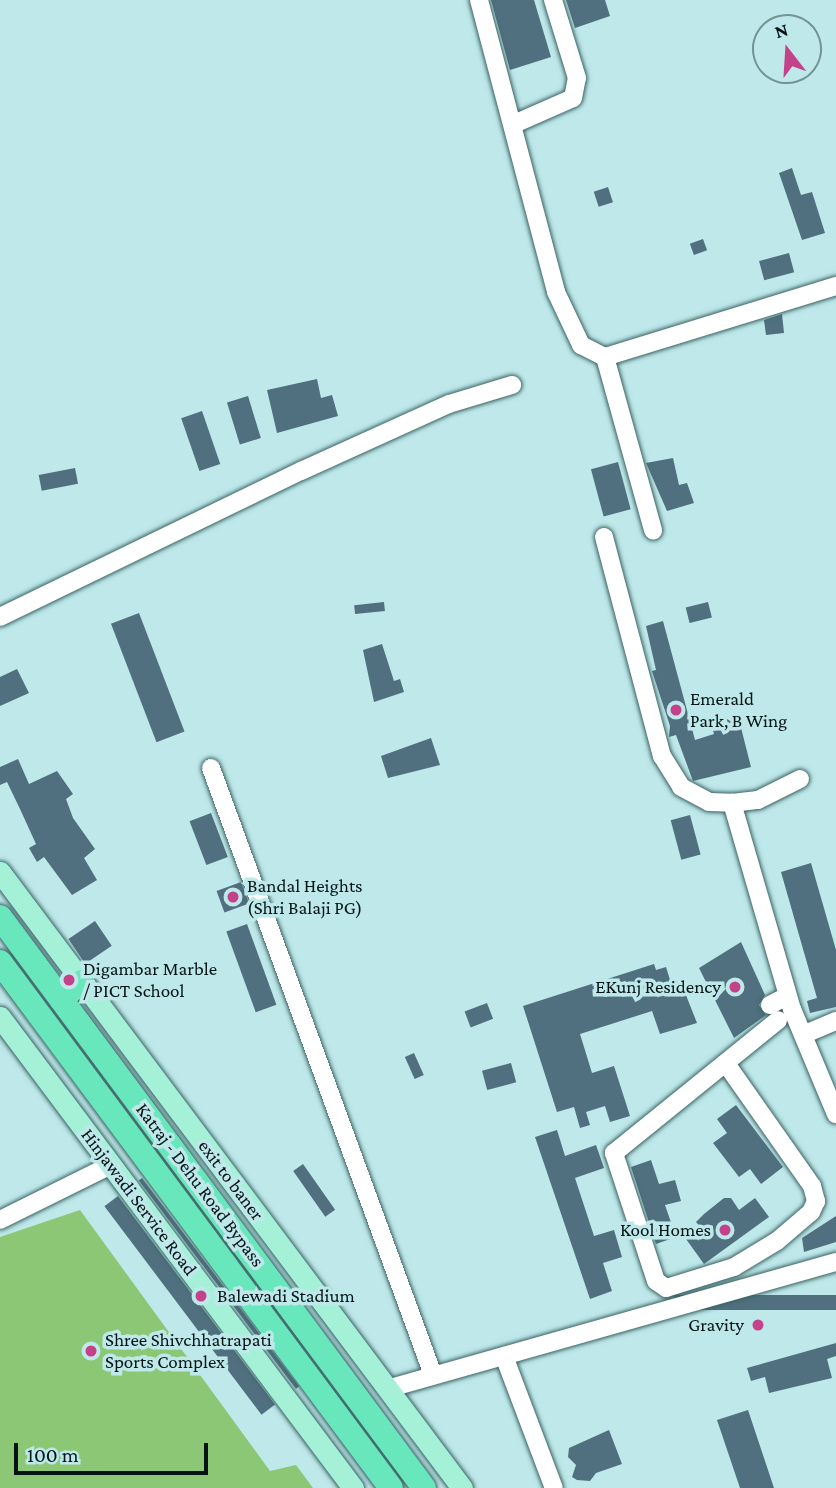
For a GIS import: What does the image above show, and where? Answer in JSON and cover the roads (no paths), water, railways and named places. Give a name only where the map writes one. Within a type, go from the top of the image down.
[{"type":"highway","name":"Katraj - Dehu Road Bypass","points":[[0,917],[425,1488]]},
{"type":"highway","name":"Katraj - Dehu Road Bypass","points":[[0,962],[391,1488]]},
{"type":"highway","points":[[61,999],[82,982]]},
{"type":"main road","name":"exit to baner","points":[[0,872],[462,1488]]},
{"type":"main road","name":"Hinjawadi Service Road","points":[[0,1017],[353,1488]]},
{"type":"street","points":[[479,0],[556,292],[581,345],[605,356],[836,286]]},
{"type":"street","points":[[513,124],[573,98],[577,78],[553,0]]},
{"type":"street","points":[[605,356],[653,530]]},
{"type":"street","points":[[0,617],[142,544],[335,455],[449,404],[512,385]]},
{"type":"street","points":[[604,537],[662,756],[681,787],[709,802],[732,803],[758,800],[800,779]]},
{"type":"street","points":[[211,768],[433,1376]]},
{"type":"street","points":[[732,803],[788,996],[836,1114]]},
{"type":"street","points":[[727,1065],[812,1186],[816,1201],[811,1212],[777,1241],[734,1267],[666,1288],[656,1281],[614,1153],[727,1065],[788,996]]},
{"type":"street","points":[[805,1034],[836,1021]]},
{"type":"street","points":[[0,1220],[111,1165]]},
{"type":"street","points":[[387,1388],[836,1262]]},
{"type":"street","points":[[504,1356],[554,1488]]},
{"type":"place","name":"Emerald Park, B Wing","points":[[676,710]]},
{"type":"place","name":"Bandal Heights (Shri Balaji PG)","points":[[233,897]]},
{"type":"place","name":"Digambar Marble / PICT School","points":[[69,980]]},
{"type":"place","name":"EKunj Residency","points":[[735,987]]},
{"type":"place","name":"Kool Homes","points":[[725,1230]]},
{"type":"place","name":"Balewadi Stadium","points":[[201,1296]]},
{"type":"place","name":"Gravity","points":[[758,1325]]},
{"type":"place","name":"Shree Shivchhatrapati Sports Complex","points":[[91,1351]]}]
